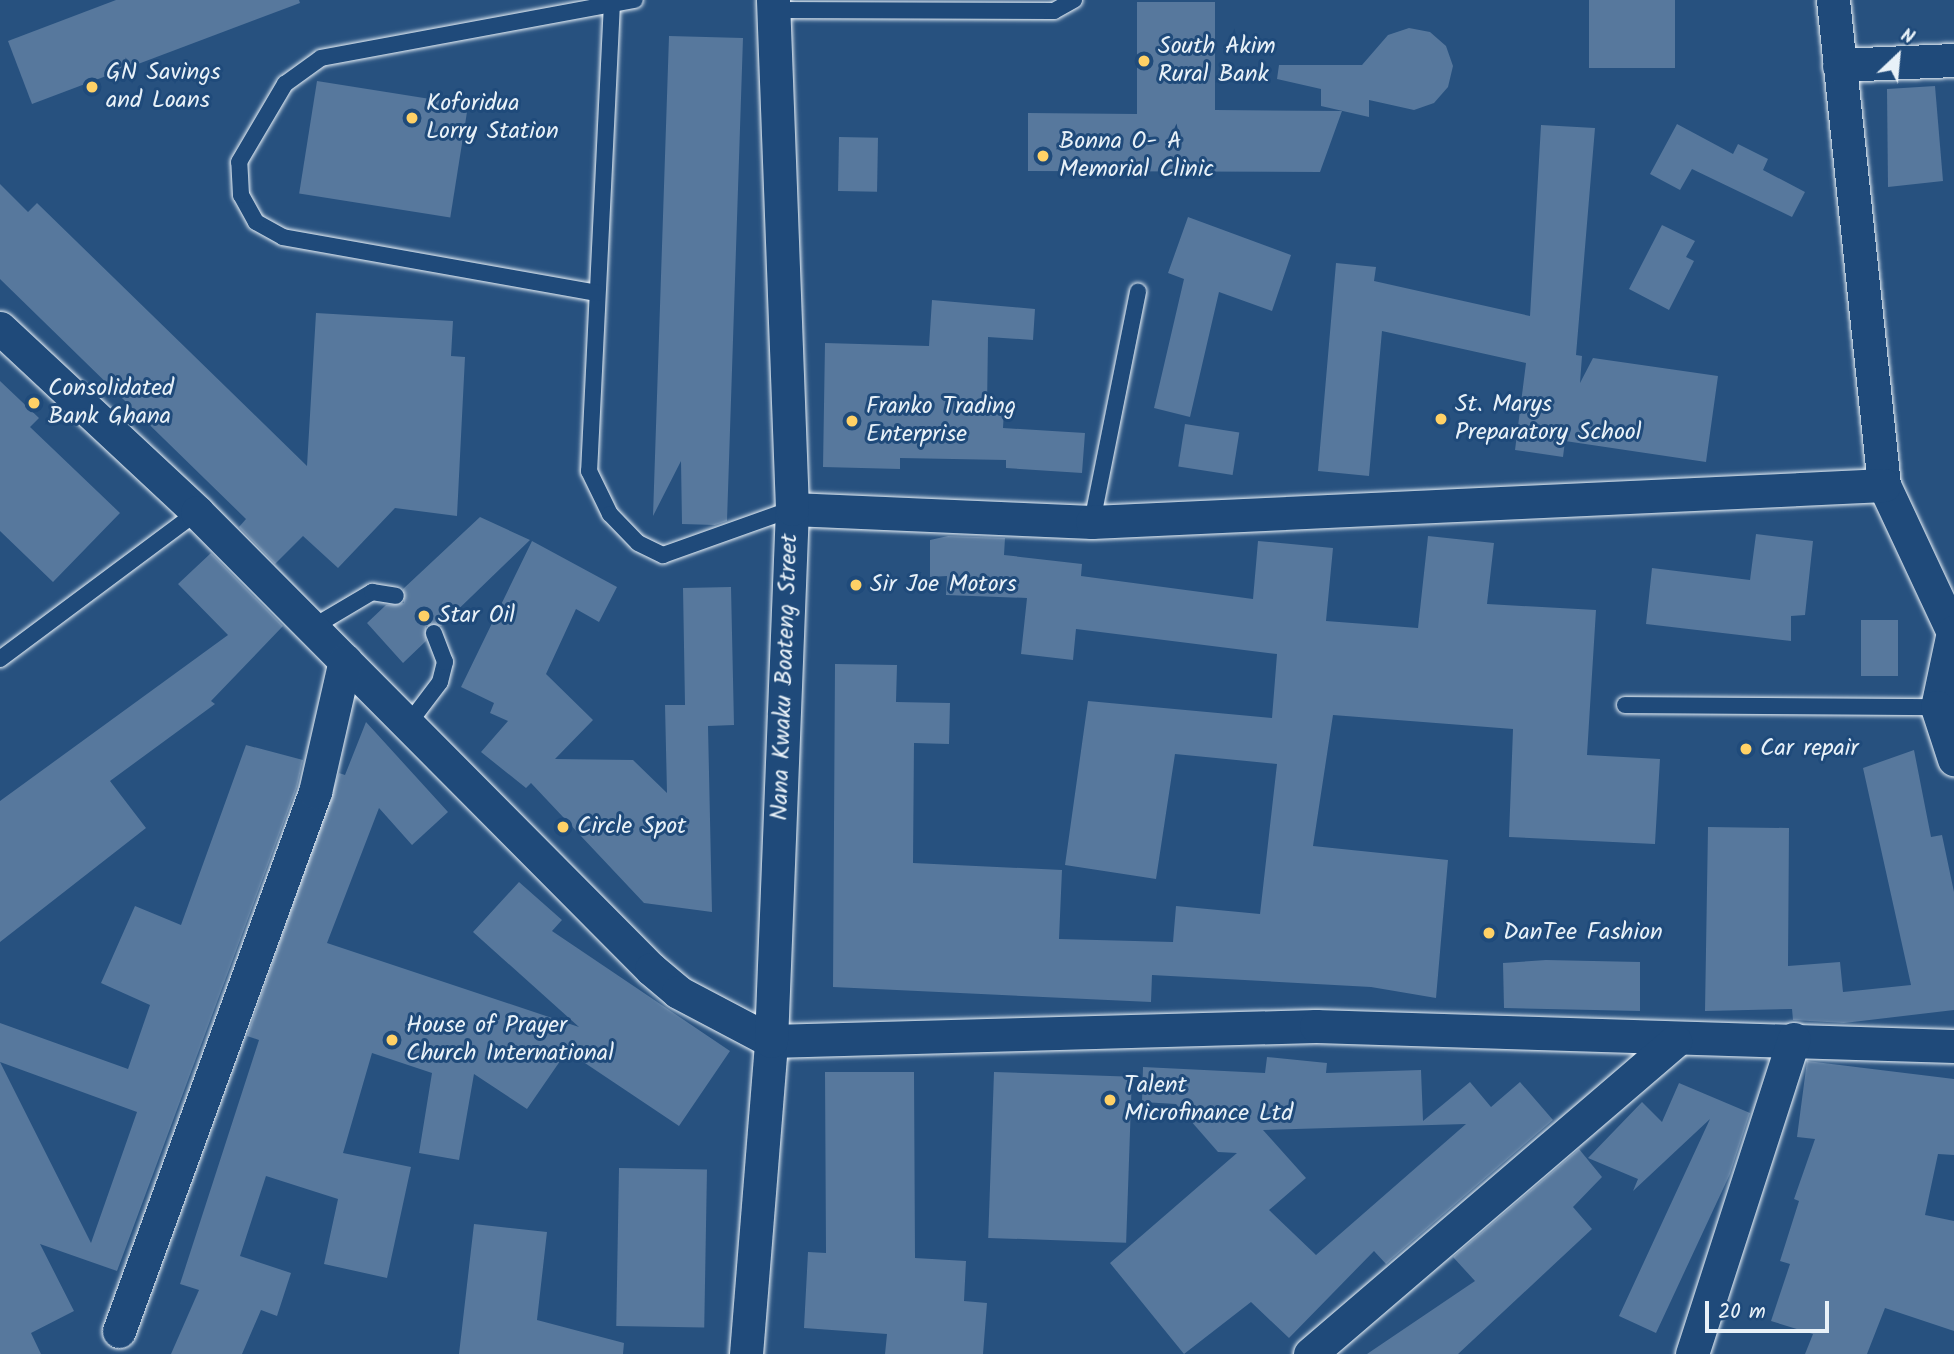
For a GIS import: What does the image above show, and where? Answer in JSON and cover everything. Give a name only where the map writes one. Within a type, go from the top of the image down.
[{"type":"street","points":[[1833,0],[1884,485],[1954,632],[1937,707],[1954,759]]},
{"type":"street","name":"Nana Kwaku Boateng Street","points":[[746,1354],[771,1041],[792,509],[773,5]]},
{"type":"street","points":[[1839,65],[1954,60]]},
{"type":"street","points":[[0,328],[197,512],[313,627],[406,727],[660,976],[771,1041],[1316,1026],[1675,1041],[1794,1039],[1954,1046]]},
{"type":"street","points":[[792,509],[1092,522],[1884,485]]},
{"type":"street","points":[[119,1331],[315,792],[345,660]]},
{"type":"street","points":[[1692,1354],[1794,1039]]},
{"type":"street","points":[[1310,1354],[1675,1041]]},
{"type":"lane","points":[[597,293],[284,237],[256,222],[242,195],[239,162],[285,84],[321,58],[635,0]]},
{"type":"lane","points":[[773,5],[1054,11],[1074,0]]},
{"type":"lane","points":[[612,3],[589,471],[610,514],[638,543],[663,555],[792,509]]},
{"type":"lane","points":[[1092,522],[1138,292]]},
{"type":"lane","points":[[0,659],[197,512]]},
{"type":"lane","points":[[313,627],[372,592],[396,596]]},
{"type":"lane","points":[[406,727],[440,681],[445,662],[434,633]]},
{"type":"lane","points":[[1625,705],[1937,707]]},
{"type":"building","points":[[116,0],[299,0],[300,3],[32,104],[8,41]]},
{"type":"building","points":[[1589,0],[1675,0],[1675,68],[1589,68]]},
{"type":"building","points":[[1137,2],[1215,2],[1215,110],[1342,111],[1320,172],[1028,171],[1028,113],[1137,114]]},
{"type":"building","points":[[1409,28],[1430,32],[1446,46],[1453,66],[1448,87],[1434,103],[1414,110],[1369,100],[1369,117],[1321,106],[1321,89],[1277,79],[1279,65],[1362,65],[1388,35]]},
{"type":"building","points":[[669,36],[743,38],[727,521],[715,525],[682,524],[681,461],[653,516]]},
{"type":"building","points":[[317,81],[468,105],[450,218],[299,194]]},
{"type":"building","points":[[1935,86],[1943,181],[1888,187],[1887,89]]},
{"type":"building","points":[[1677,124],[1733,154],[1738,144],[1768,159],[1763,170],[1805,192],[1792,217],[1692,169],[1680,190],[1650,174]]},
{"type":"building","points":[[1541,125],[1595,128],[1576,355],[1582,356],[1580,383],[1593,358],[1718,376],[1706,462],[1565,441],[1563,457],[1515,450],[1526,363],[1382,331],[1369,476],[1318,471],[1336,263],[1376,267],[1374,281],[1530,316]]},
{"type":"building","points":[[839,137],[878,138],[877,192],[838,191]]},
{"type":"building","points":[[0,184],[28,212],[37,203],[307,466],[316,313],[453,321],[451,356],[465,357],[457,516],[395,508],[338,568],[303,536],[275,564],[239,527],[246,519],[0,279]]},
{"type":"building","points":[[1188,217],[1291,255],[1272,311],[1219,292],[1190,417],[1154,408],[1184,279],[1168,273]]},
{"type":"building","points":[[1662,225],[1695,241],[1686,257],[1694,261],[1669,310],[1629,289]]},
{"type":"building","points":[[932,300],[1035,309],[1033,340],[988,337],[987,409],[1004,410],[1003,428],[1085,433],[1082,473],[1006,468],[1006,460],[900,458],[900,469],[823,467],[825,343],[929,346]]},
{"type":"building","points":[[0,381],[39,418],[30,427],[120,513],[53,582],[0,531]]},
{"type":"building","points":[[1185,424],[1239,433],[1233,475],[1178,466]]},
{"type":"building","points":[[480,517],[530,540],[441,626],[426,626],[426,641],[403,663],[367,623],[386,605],[404,603],[403,589]]},
{"type":"building","points":[[1756,534],[1813,541],[1805,615],[1791,616],[1791,641],[1646,624],[1652,568],[1750,580]]},
{"type":"building","points":[[948,536],[1005,538],[1004,555],[1082,564],[1081,576],[1253,599],[1258,541],[1333,548],[1326,621],[1418,628],[1428,536],[1494,543],[1487,604],[1596,610],[1587,755],[1660,759],[1655,844],[1509,837],[1513,729],[1333,715],[1313,846],[1448,860],[1436,998],[1371,987],[1152,975],[1151,1002],[833,987],[835,664],[897,665],[896,702],[950,703],[949,744],[914,743],[913,863],[1062,870],[1059,939],[1173,942],[1176,906],[1260,914],[1277,764],[1175,754],[1156,879],[1065,865],[1088,701],[1272,718],[1277,654],[1076,629],[1073,660],[1021,654],[1027,598],[946,595],[947,576],[930,577],[930,540]]},
{"type":"building","points":[[532,541],[617,587],[599,622],[576,609],[546,674],[593,720],[555,759],[633,760],[667,793],[665,705],[685,705],[683,588],[731,587],[734,725],[708,726],[712,912],[644,903],[531,783],[526,788],[481,752],[508,721],[490,713],[494,703],[461,687]]},
{"type":"building","points":[[211,553],[283,626],[211,701],[215,704],[110,781],[146,828],[0,942],[0,801],[228,635],[178,584]]},
{"type":"building","points":[[1861,620],[1898,620],[1898,676],[1861,676]]},
{"type":"building","points":[[366,722],[448,812],[412,845],[379,808],[327,943],[579,1027],[473,932],[519,882],[562,920],[552,931],[730,1051],[679,1126],[567,1051],[527,1109],[474,1074],[459,1160],[419,1153],[432,1073],[372,1053],[343,1153],[411,1167],[387,1278],[324,1264],[338,1199],[266,1176],[240,1256],[291,1273],[277,1316],[261,1310],[242,1354],[171,1354],[199,1290],[180,1284],[259,1040],[247,1036],[339,773],[345,775]]},
{"type":"building","points":[[246,745],[303,760],[297,787],[117,1271],[40,1244],[74,1311],[31,1333],[41,1354],[0,1354],[0,1062],[0,1023],[128,1069],[150,1005],[101,983],[135,906],[181,925]],"holes":[[[0,1062],[137,1112],[91,1243]]]},
{"type":"building","points":[[1914,750],[1931,837],[1942,835],[1954,892],[1954,1010],[1844,1023],[1793,1020],[1792,1009],[1705,1011],[1708,827],[1789,828],[1788,966],[1840,962],[1843,992],[1911,985],[1863,768]]},
{"type":"building","points":[[1546,960],[1640,962],[1640,1011],[1504,1008],[1503,963]]},
{"type":"building","points":[[1267,1057],[1327,1063],[1326,1073],[1421,1070],[1423,1121],[1470,1082],[1491,1107],[1520,1082],[1553,1120],[1386,1264],[1374,1251],[1289,1338],[1251,1302],[1184,1354],[1110,1263],[1237,1153],[1218,1152],[1176,1104],[1142,1102],[1143,1067],[1265,1073]],"holes":[[[1466,1124],[1316,1255],[1269,1210],[1306,1178],[1263,1130]]]},
{"type":"building","points":[[1807,1061],[1954,1079],[1954,1155],[1938,1154],[1925,1215],[1954,1221],[1954,1331],[1885,1308],[1867,1354],[1805,1354],[1813,1334],[1771,1321],[1790,1264],[1780,1261],[1799,1201],[1794,1199],[1815,1139],[1797,1137]]},
{"type":"building","points":[[825,1072],[914,1072],[915,1258],[966,1261],[964,1301],[987,1303],[983,1354],[885,1354],[887,1334],[804,1328],[808,1252],[826,1253]]},
{"type":"building","points":[[994,1072],[1132,1077],[1126,1243],[988,1238]]},
{"type":"building","points":[[1679,1083],[1750,1113],[1730,1174],[1656,1333],[1619,1316],[1710,1119],[1633,1191],[1638,1179],[1588,1158],[1642,1102],[1662,1122]]},
{"type":"building","points":[[1579,1149],[1602,1177],[1573,1207],[1592,1229],[1458,1354],[1367,1354],[1475,1281],[1453,1257]]},
{"type":"building","points":[[619,1168],[707,1170],[704,1328],[616,1326]]},
{"type":"building","points":[[474,1224],[547,1232],[537,1320],[624,1343],[623,1354],[459,1354]]},
{"type":"place","name":"South Akim Rural Bank","points":[[1144,61]]},
{"type":"place","name":"GN Savings and Loans","points":[[92,87]]},
{"type":"place","name":"Koforidua Lorry Station","points":[[412,118]]},
{"type":"place","name":"Bonna O- A Memorial Clinic","points":[[1043,156]]},
{"type":"place","name":"Consolidated Bank Ghana","points":[[34,403]]},
{"type":"place","name":"St. Marys Preparatory School","points":[[1441,419]]},
{"type":"place","name":"Franko Trading Enterprise","points":[[852,421]]},
{"type":"place","name":"Sir Joe Motors","points":[[856,585]]},
{"type":"place","name":"Star Oil","points":[[424,616]]},
{"type":"place","name":"Car repair","points":[[1746,749]]},
{"type":"place","name":"Circle Spot","points":[[563,827]]},
{"type":"place","name":"DanTee Fashion","points":[[1489,933]]},
{"type":"place","name":"House of Prayer Church International","points":[[392,1040]]},
{"type":"place","name":"Talent Microfinance Ltd","points":[[1110,1100]]}]
